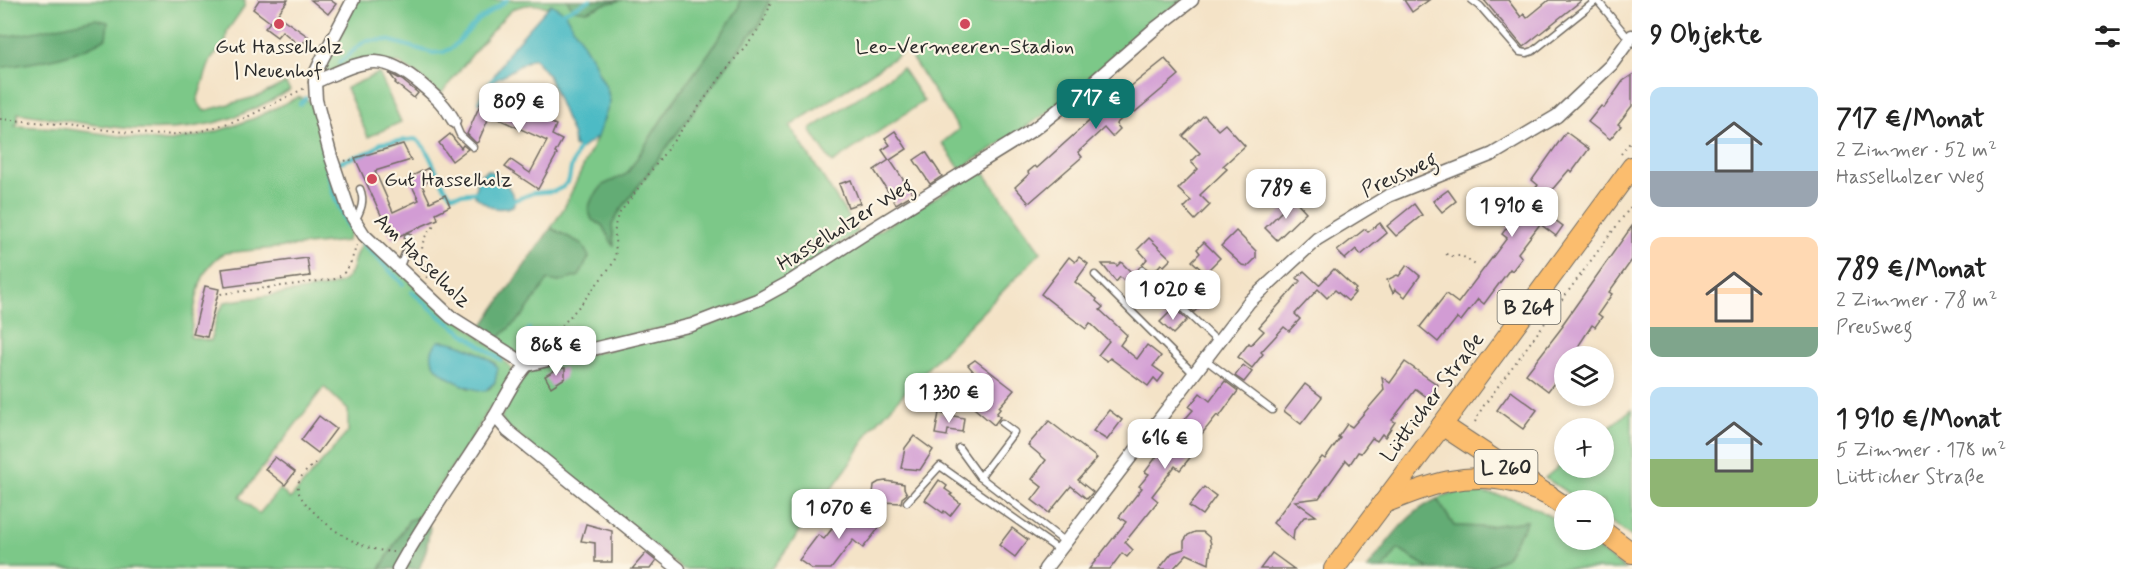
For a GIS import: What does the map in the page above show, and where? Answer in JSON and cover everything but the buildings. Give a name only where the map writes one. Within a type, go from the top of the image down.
[{"type":"main road","name":"Lütticher Straße","points":[[1334,569],[1632,166]]},
{"type":"main road","name":"L 260","points":[[1442,425],[1554,498]]},
{"type":"main road","points":[[1382,504],[1452,479],[1483,477],[1514,482],[1554,499]]},
{"type":"main road","points":[[1614,540],[1632,553]]},
{"type":"street","name":"Am Hasselholz","points":[[353,0],[322,59],[316,72],[315,82],[316,100],[332,157],[355,222],[364,235],[451,317],[476,334],[531,364]]},
{"type":"street","name":"Hasselholzer Weg","points":[[531,364],[692,325],[757,300],[788,283],[1034,129],[1192,0]]},
{"type":"street","name":"Preusweg","points":[[1045,569],[1249,302],[1317,239],[1388,196],[1492,154],[1557,116],[1611,64],[1631,38]]},
{"type":"street","points":[[315,82],[368,61],[389,63],[405,70],[438,99],[454,120]]},
{"type":"street","points":[[398,569],[424,522],[495,416],[517,377],[531,364]]},
{"type":"street","points":[[495,416],[508,431],[679,569]]},
{"type":"lane","points":[[1472,0],[1480,6],[1520,52],[1533,51],[1597,0],[1631,38]]},
{"type":"lane","points":[[454,120],[460,135],[473,147]]},
{"type":"lane","points":[[355,222],[362,210],[363,195],[360,189]]},
{"type":"lane","points":[[399,269],[408,246],[408,237]]},
{"type":"lane","points":[[1142,270],[1219,343]]},
{"type":"lane","points":[[1095,274],[1194,375]]},
{"type":"lane","points":[[1206,360],[1272,410]]},
{"type":"lane","points":[[980,477],[1014,432],[1002,423]]},
{"type":"lane","points":[[959,448],[980,477],[1063,546]]},
{"type":"lane","points":[[907,502],[940,466],[1063,546]]},
{"type":"path","points":[[531,364],[539,351],[582,303],[614,262],[617,255],[614,228],[619,214],[764,23],[769,14],[771,0]]},
{"type":"path","points":[[0,119],[147,135],[182,134],[202,131],[245,118],[315,82]]},
{"type":"path","points":[[1475,422],[1489,398],[1632,205]]},
{"type":"path","points":[[434,302],[421,248],[427,231],[436,225]]},
{"type":"path","points":[[218,299],[221,294],[327,282],[342,276],[350,266],[356,246],[364,235]]},
{"type":"path","points":[[1446,254],[1462,256],[1477,266]]},
{"type":"path","points":[[268,287],[269,295]]},
{"type":"path","points":[[315,463],[298,484],[301,497],[317,515],[348,539],[370,548],[382,551],[408,551]]},
{"type":"green space","points":[[0,0],[245,0],[244,7],[227,31],[226,41],[210,61],[197,101],[204,111],[259,96],[285,83],[290,90],[252,110],[228,119],[176,129],[123,128],[18,113],[18,122],[15,126],[59,128],[165,142],[205,135],[233,126],[298,97],[312,102],[336,192],[351,230],[347,241],[225,253],[215,259],[202,278],[198,290],[190,337],[211,341],[217,315],[225,302],[327,287],[344,280],[349,276],[361,245],[357,238],[359,236],[502,355],[511,367],[511,379],[418,517],[409,520],[380,569],[0,569]],"holes":[[[444,341],[474,350],[495,363],[495,382],[489,389],[468,388],[437,369]],[[324,387],[348,410],[348,432],[290,499],[280,489],[259,514],[240,497]]]},
{"type":"green space","points":[[357,0],[567,0],[573,8],[587,11],[623,0],[740,0],[739,8],[671,105],[627,174],[603,185],[602,225],[614,245],[612,225],[617,215],[761,22],[769,0],[1183,0],[1156,20],[1067,98],[960,169],[942,143],[959,129],[906,50],[790,126],[858,232],[784,280],[737,305],[700,319],[540,358],[525,359],[495,341],[523,315],[548,279],[559,282],[582,244],[551,228],[564,208],[597,137],[610,102],[607,89],[594,61],[551,4],[547,7],[531,4],[515,8],[509,13],[489,34],[441,94],[399,63],[325,74],[322,72]]},
{"type":"green space","points":[[567,0],[623,0],[587,11],[573,9]]},
{"type":"green space","points":[[740,0],[769,0],[761,22],[617,215],[612,225],[614,247],[602,225],[592,220],[588,209],[592,199],[603,185],[627,174],[671,105],[739,8]]},
{"type":"green space","points":[[95,19],[108,22],[106,38],[94,45],[68,55],[0,68],[0,37]]},
{"type":"green space","points":[[902,68],[924,101],[832,163],[810,130]]},
{"type":"green space","points":[[379,73],[401,122],[368,137],[346,88]]},
{"type":"green space","points":[[982,170],[1041,252],[872,428],[847,468],[772,569],[682,569],[505,425],[501,417],[522,380],[532,368],[710,325],[740,312]]},
{"type":"green space","points":[[551,228],[582,244],[589,257],[579,276],[559,282],[548,280],[523,315],[495,341],[478,332]]},
{"type":"green space","points":[[1632,409],[1632,537],[1614,524],[1614,490],[1563,490],[1545,478],[1554,470],[1554,478],[1614,478],[1614,423]]},
{"type":"green space","points":[[1459,492],[1490,494],[1515,499],[1554,519],[1554,550],[1599,550],[1625,569],[1484,569],[1506,557],[1527,521],[1483,527],[1454,526],[1437,499]]},
{"type":"green space","points":[[1437,499],[1454,526],[1483,527],[1527,521],[1506,557],[1484,569],[1430,569],[1398,549],[1383,569],[1367,569],[1407,520]]},
{"type":"green space","points":[[418,517],[430,527],[426,551],[419,569],[380,569],[409,520]]},
{"type":"green space","points":[[1398,549],[1430,569],[1383,569]]},
{"type":"water","points":[[551,4],[564,12],[594,61],[607,89],[610,102],[597,137],[581,149],[574,146],[573,136],[548,75],[534,58],[491,81],[509,51]]},
{"type":"water","points":[[487,170],[497,174],[508,186],[515,200],[513,206],[502,209],[492,207],[475,196],[477,177]]},
{"type":"water","points":[[439,341],[463,346],[487,358],[498,368],[495,382],[485,391],[466,386],[444,375],[432,359],[432,350]]},
{"type":"waterway","points":[[339,63],[365,41],[387,40],[433,53],[444,52],[452,48],[479,20],[507,0]]},
{"type":"waterway","points":[[562,15],[590,0]]},
{"type":"waterway","points":[[484,103],[480,101],[487,86],[494,78]]},
{"type":"waterway","points":[[300,104],[306,98]]},
{"type":"waterway","points":[[337,163],[372,151],[381,143],[415,139],[426,150],[442,182],[452,195],[478,192]]},
{"type":"waterway","points":[[512,200],[533,193],[555,191],[563,187],[569,180],[580,145]]},
{"type":"waterway","points":[[322,146],[333,193],[348,227]]},
{"type":"waterway","points":[[362,243],[403,284]]},
{"type":"waterway","points":[[412,292],[442,318],[501,360]]},
{"type":"waterway","points":[[521,353],[529,329]]},
{"type":"place","name":"Gut Hasselholz | Neuenhof","points":[[279,24]]},
{"type":"place","name":"Leo-Vermeeren-Stadion","points":[[965,24]]},
{"type":"place","name":"Gut Hasselholz","points":[[372,179]]}]
